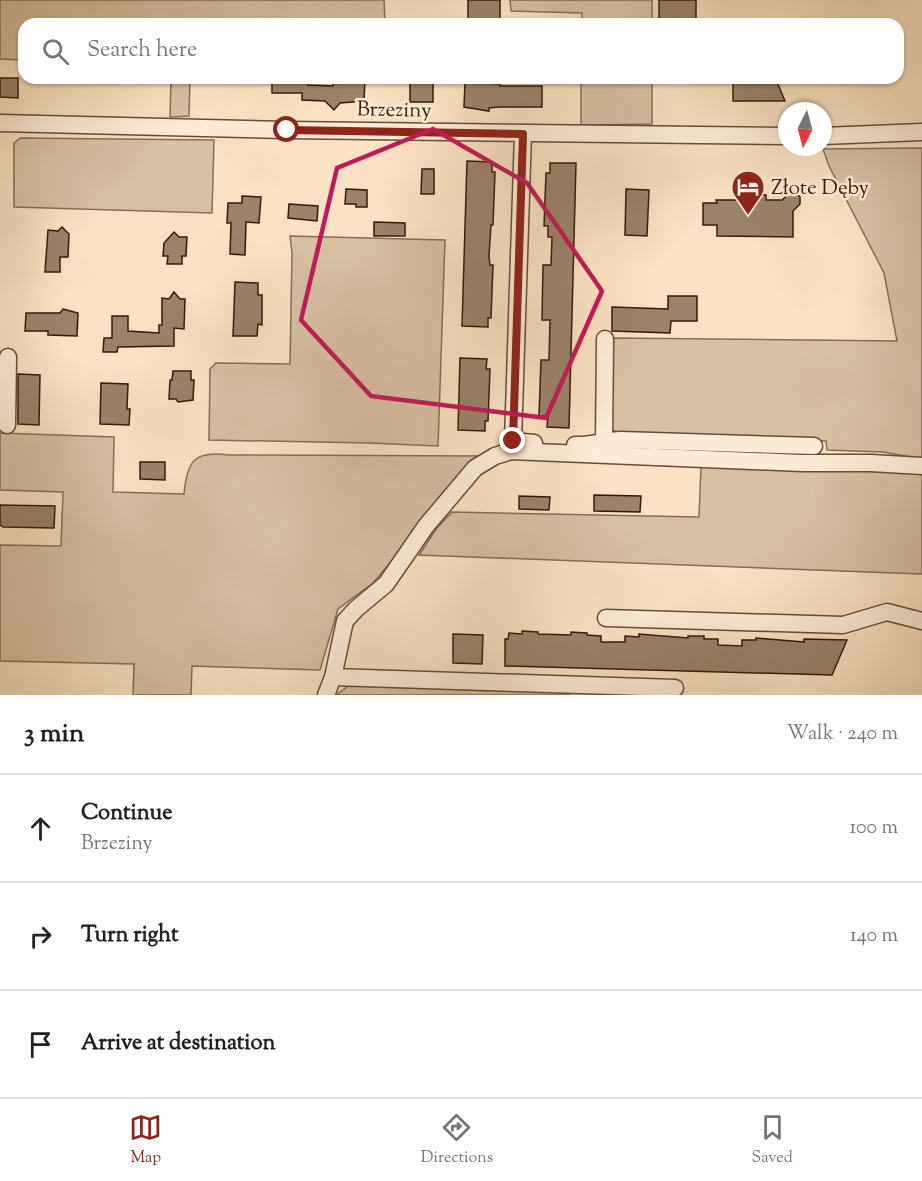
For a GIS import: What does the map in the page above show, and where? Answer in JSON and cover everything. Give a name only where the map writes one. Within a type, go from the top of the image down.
[{"type":"street","name":"Brzeziny","points":[[0,123],[523,134],[778,136]]},
{"type":"street","points":[[832,136],[922,132]]},
{"type":"street","points":[[523,134],[513,441],[587,446],[604,440],[814,446]]},
{"type":"street","points":[[604,440],[605,339]]},
{"type":"street","points":[[7,425],[8,357]]},
{"type":"street","points":[[326,695],[333,677],[345,621],[386,584],[426,526],[475,468],[495,456],[511,451],[802,464],[871,463],[922,466]]},
{"type":"street","points":[[606,618],[843,625],[888,612],[922,621]]},
{"type":"street","points":[[333,677],[675,688]]},
{"type":"highlighted area","points":[[433,129],[527,183],[602,291],[546,418],[371,396],[301,320],[337,168]]},
{"type":"shaded area","points":[[0,0],[384,0],[385,18],[18,18],[18,60],[0,59]]},
{"type":"shaded area","points":[[510,0],[652,0],[652,18],[582,18],[582,13],[511,11]]},
{"type":"shaded area","points":[[171,84],[190,84],[189,116],[170,117]]},
{"type":"shaded area","points":[[581,84],[652,84],[652,124],[581,125]]},
{"type":"shaded area","points":[[20,138],[214,140],[212,213],[14,207],[14,143]]},
{"type":"shaded area","points":[[922,148],[922,459],[883,452],[827,450],[826,441],[619,434],[614,431],[610,424],[612,338],[897,341],[884,273],[829,166],[825,156],[832,156],[832,149]]},
{"type":"shaded area","points":[[290,236],[445,240],[438,446],[209,440],[210,369],[216,363],[290,364],[292,253]]},
{"type":"shaded area","points":[[0,433],[114,437],[113,492],[184,494],[190,466],[200,456],[208,454],[481,456],[373,583],[338,609],[320,670],[192,666],[191,695],[133,695],[134,664],[0,661],[0,545],[61,546],[63,492],[0,490]]},
{"type":"shaded area","points":[[701,466],[922,471],[922,574],[419,555],[437,528],[452,512],[699,517]]},
{"type":"shaded area","points":[[351,684],[570,690],[570,695],[336,695]]},
{"type":"building","points":[[468,0],[500,0],[500,18],[468,18]]},
{"type":"building","points":[[659,0],[696,0],[696,18],[659,18]]},
{"type":"building","points":[[0,78],[18,78],[18,98],[0,97]]},
{"type":"building","points":[[272,84],[333,86],[333,84],[365,84],[364,101],[340,103],[334,110],[325,101],[302,100],[302,93],[272,93]]},
{"type":"building","points":[[410,84],[433,84],[433,102],[410,102]]},
{"type":"building","points":[[465,84],[542,86],[542,107],[499,107],[489,108],[489,111],[464,107]]},
{"type":"building","points":[[733,84],[778,84],[785,101],[733,101]]},
{"type":"building","points":[[467,161],[492,162],[492,172],[495,172],[489,256],[490,265],[493,265],[491,318],[488,318],[488,327],[462,326]]},
{"type":"building","points":[[550,163],[576,163],[569,428],[547,427],[548,416],[539,416],[541,360],[549,360],[550,320],[542,320],[543,265],[551,265],[552,237],[548,237],[548,226],[544,226],[546,173],[550,173]]},
{"type":"building","points":[[422,169],[434,169],[434,194],[421,194]]},
{"type":"building","points":[[346,189],[367,190],[367,207],[345,204]]},
{"type":"building","points":[[626,189],[649,190],[647,236],[625,235]]},
{"type":"building","name":"Złote Dęby","points":[[790,193],[796,193],[800,197],[800,204],[793,211],[793,237],[717,236],[717,225],[703,225],[703,203],[717,203],[716,200],[744,200],[744,194],[766,195],[766,200],[782,200]]},
{"type":"building","points":[[242,196],[261,197],[259,223],[246,222],[245,255],[230,254],[231,223],[227,223],[228,203],[242,203]]},
{"type":"building","points":[[289,204],[318,206],[317,221],[288,218]]},
{"type":"building","points":[[374,222],[405,223],[405,236],[374,236]]},
{"type":"building","points":[[62,227],[69,234],[68,257],[60,257],[60,272],[45,272],[48,230],[58,231]]},
{"type":"building","points":[[174,232],[179,237],[187,237],[186,256],[182,256],[182,264],[167,264],[168,256],[163,256],[164,243]]},
{"type":"building","points":[[235,282],[258,283],[258,295],[262,295],[262,325],[258,324],[257,336],[233,336]]},
{"type":"building","points":[[174,292],[180,299],[185,299],[184,329],[174,328],[174,346],[118,347],[117,352],[103,352],[104,338],[112,338],[112,316],[128,316],[128,331],[159,333],[159,325],[162,325],[162,298],[169,299]]},
{"type":"building","points":[[668,296],[697,296],[697,321],[671,321],[670,333],[612,331],[612,307],[668,309]]},
{"type":"building","points":[[63,309],[78,313],[77,336],[48,335],[48,331],[25,331],[26,313],[60,313]]},
{"type":"building","points":[[460,358],[487,359],[486,369],[490,369],[488,421],[485,421],[485,431],[458,430]]},
{"type":"building","points":[[173,371],[191,371],[191,380],[194,380],[193,400],[178,402],[176,399],[169,399]]},
{"type":"building","points":[[18,374],[40,375],[39,425],[18,424]]},
{"type":"building","points":[[101,383],[128,384],[129,425],[100,424]]},
{"type":"building","points":[[140,462],[165,462],[165,480],[140,479]]},
{"type":"building","points":[[594,495],[641,496],[640,512],[594,511]]},
{"type":"building","points":[[519,496],[550,497],[549,510],[519,509]]},
{"type":"building","points":[[0,505],[55,506],[54,528],[3,527],[0,525]]},
{"type":"building","points":[[522,631],[538,632],[538,634],[587,633],[587,635],[601,636],[601,642],[625,642],[625,636],[639,637],[639,634],[688,638],[688,636],[704,636],[704,639],[718,639],[718,645],[742,646],[742,640],[756,640],[756,638],[804,642],[804,639],[847,640],[832,675],[505,666],[505,639],[508,639],[509,633],[522,634]]},
{"type":"building","points":[[453,634],[483,635],[482,664],[453,663]]},
{"type":"place","name":"Złote Dęby","points":[[748,216]]},
{"type":"route","points":[[287,130],[523,134],[513,441]]}]
